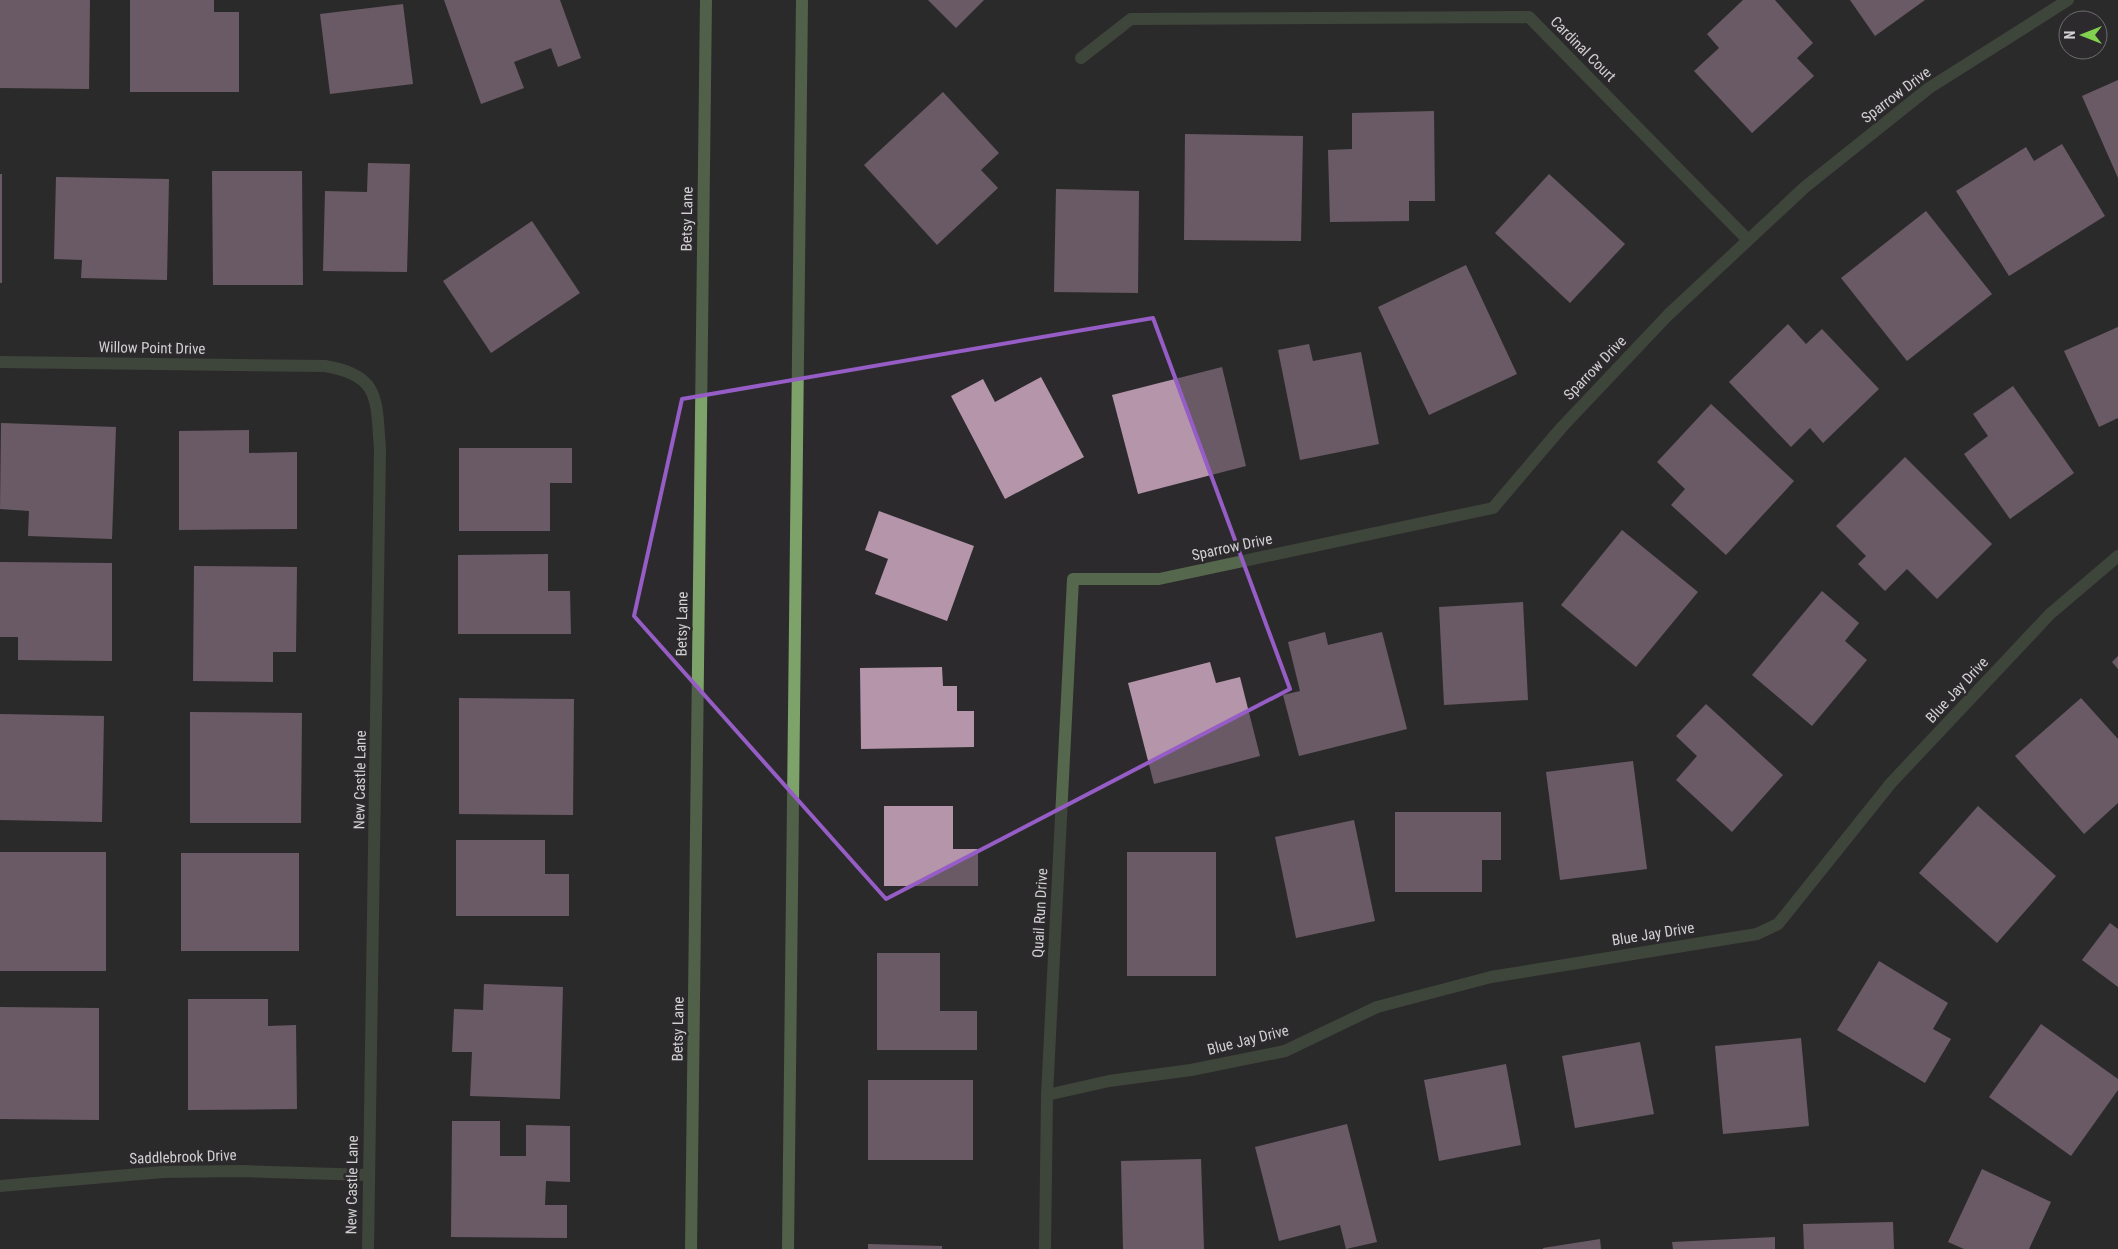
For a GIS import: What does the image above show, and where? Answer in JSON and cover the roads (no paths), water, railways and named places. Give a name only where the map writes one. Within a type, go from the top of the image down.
[{"type":"main road","name":"Betsy Lane","points":[[691,1249],[706,0]]},
{"type":"main road","points":[[788,1249],[802,0]]},
{"type":"street","name":"Sparrow Drive","points":[[1073,580],[1159,580],[1494,508],[1562,427],[1655,329],[1805,187],[1929,88],[2068,0]]},
{"type":"street","name":"Cardinal Court","points":[[1081,58],[1131,19],[1529,17],[1748,240]]},
{"type":"street","name":"Willow Point Drive","points":[[0,362],[303,366]]},
{"type":"street","name":"New Castle Lane","points":[[303,366],[325,366],[346,369],[365,380],[375,398],[378,417],[380,449],[368,1249]]},
{"type":"street","name":"Blue Jay Drive","points":[[1047,1094],[1110,1081],[1190,1070],[1285,1051],[1377,1007],[1491,977],[1757,934],[1778,924],[1891,783],[2050,614],[2118,556]]},
{"type":"street","name":"Quail Run Drive","points":[[1046,1249],[1047,1094],[1073,580]]},
{"type":"street","name":"Saddlebrook Drive","points":[[0,1186],[162,1172],[241,1171],[369,1175]]}]
